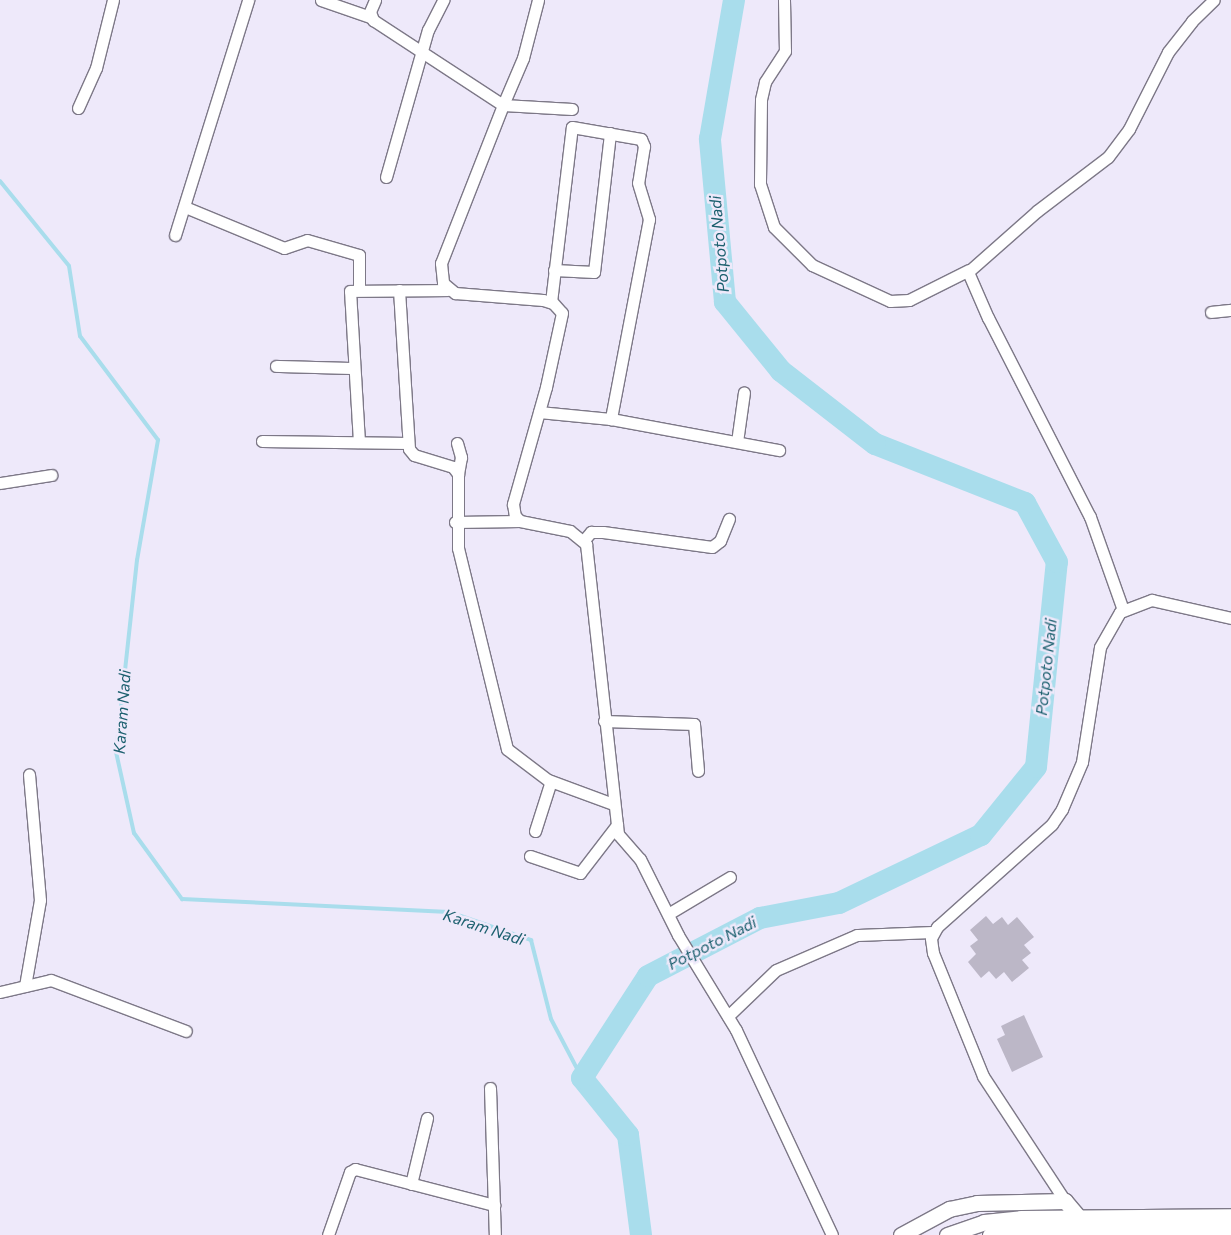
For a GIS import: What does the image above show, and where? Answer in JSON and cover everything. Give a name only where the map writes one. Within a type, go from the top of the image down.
[{"type":"main road","points":[[901,1235],[949,1209],[977,1203],[1065,1201],[1082,1222]]},
{"type":"main road","points":[[947,1235],[999,1220],[1082,1222],[1231,1216]]},
{"type":"main road","points":[[990,1235],[1082,1222],[1191,1232],[1231,1229]]},
{"type":"street","points":[[78,108],[93,77],[113,0]]},
{"type":"street","points":[[175,235],[248,0]]},
{"type":"street","points":[[321,0],[370,16],[504,105],[572,109]]},
{"type":"street","points":[[370,16],[375,0]]},
{"type":"street","points":[[386,177],[423,51],[443,0]]},
{"type":"street","points":[[447,290],[443,284],[441,262],[523,58],[538,0]]},
{"type":"street","points":[[784,0],[785,51],[765,82],[761,100],[760,184],[774,226],[812,265],[890,301],[910,300],[969,273],[1108,157],[1129,129],[1168,52],[1192,21],[1214,0]]},
{"type":"street","points":[[551,302],[571,128],[576,125],[607,128],[643,141],[638,183],[649,219],[611,418]]},
{"type":"street","points":[[554,270],[594,272],[607,128]]},
{"type":"street","points":[[185,207],[286,248],[307,240],[359,255],[359,289]]},
{"type":"street","points":[[969,273],[975,291],[1090,517],[1123,610]]},
{"type":"street","points":[[359,442],[350,294],[359,289],[447,290],[551,302],[558,307],[562,321],[513,504],[520,521]]},
{"type":"street","points":[[399,290],[408,443],[412,454],[453,467],[458,474]]},
{"type":"street","points":[[1211,312],[1231,310]]},
{"type":"street","points":[[276,366],[354,368]]},
{"type":"street","points":[[737,442],[744,392]]},
{"type":"street","points":[[539,412],[611,418],[779,450]]},
{"type":"street","points":[[262,441],[408,443]]},
{"type":"street","points":[[457,443],[461,457],[455,522],[458,548],[506,744],[513,756],[550,781],[613,804]]},
{"type":"street","points":[[0,484],[51,475]]},
{"type":"street","points":[[729,519],[720,541],[712,547],[603,532],[591,532],[584,540],[613,804],[619,837],[640,859],[678,935],[728,1016],[832,1234]]},
{"type":"street","points":[[455,522],[520,521],[570,531],[584,540]]},
{"type":"street","points":[[728,1016],[776,970],[857,936],[933,932],[1052,824],[1062,809],[1082,762],[1100,647],[1110,625],[1123,610],[1152,600],[1231,618]]},
{"type":"street","points":[[604,721],[694,724],[698,771]]},
{"type":"street","points":[[25,986],[40,900],[29,774]]},
{"type":"street","points":[[535,831],[550,781]]},
{"type":"street","points":[[530,856],[579,874],[617,825]]},
{"type":"street","points":[[668,914],[730,877]]},
{"type":"street","points":[[933,932],[933,953],[983,1076],[1065,1201]]},
{"type":"street","points":[[0,992],[51,980],[186,1031]]},
{"type":"street","points":[[490,1088],[494,1235]]},
{"type":"street","points":[[411,1184],[427,1118]]},
{"type":"street","points":[[328,1235],[352,1170],[494,1205]]},
{"type":"building","points":[[986,916],[993,924],[1002,917],[1008,925],[1017,917],[1034,937],[1024,945],[1031,953],[1022,960],[1029,968],[1012,982],[1004,972],[996,979],[989,971],[981,978],[968,962],[976,954],[970,946],[978,940],[970,930]]},
{"type":"building","points":[[1024,1015],[1043,1057],[1012,1072],[997,1039],[1005,1035],[1001,1026]]},
{"type":"waterway","name":"Potpoto Nadi","points":[[641,1235],[628,1135],[582,1078],[648,976],[760,918],[839,903],[981,835],[1036,767],[1057,562],[1025,503],[875,444],[781,371],[725,302],[710,139],[734,0]]},
{"type":"waterway","name":"Karam Nadi","points":[[0,181],[69,266],[80,336],[158,440],[137,560],[116,752],[134,833],[182,899],[449,912],[531,940],[551,1019],[582,1078]]}]
